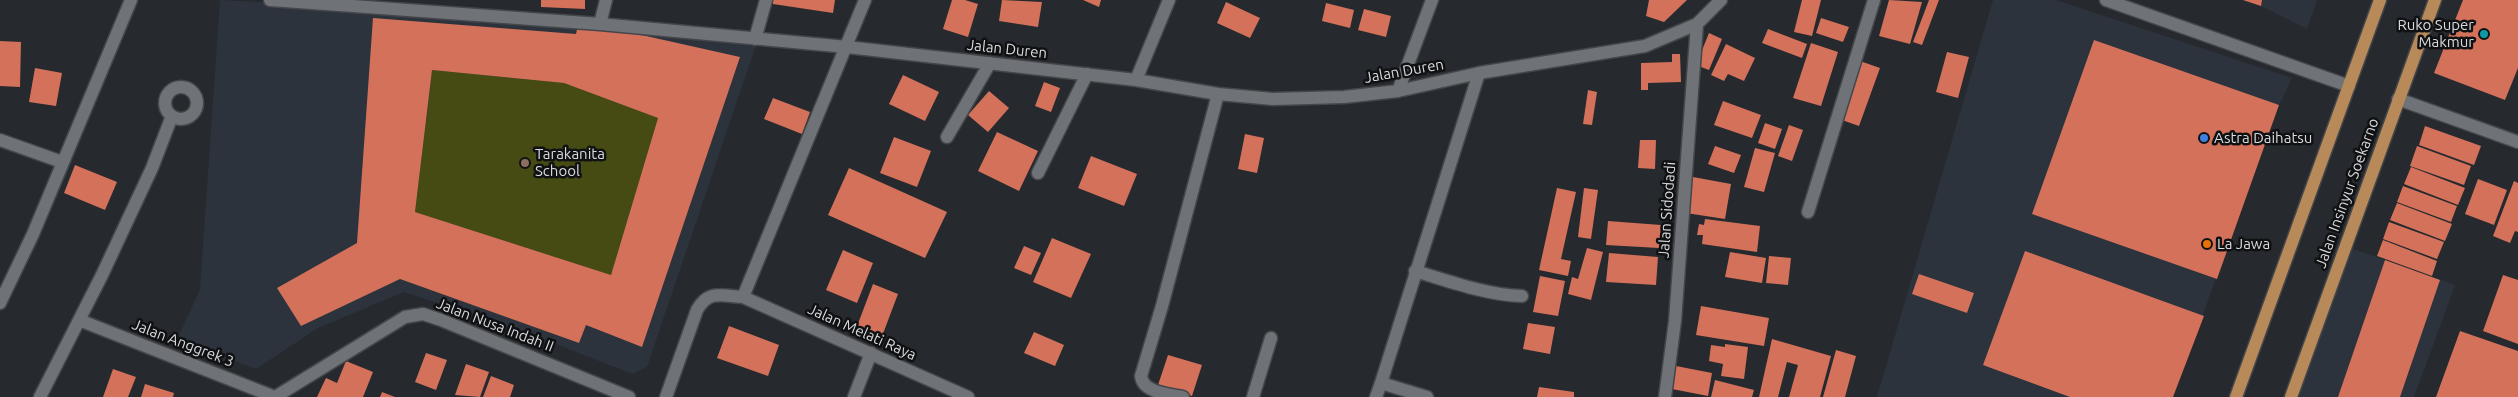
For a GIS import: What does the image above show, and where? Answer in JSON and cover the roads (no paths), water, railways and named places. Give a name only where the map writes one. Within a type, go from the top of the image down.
[{"type":"main road","points":[[2236,397],[2380,0]]},
{"type":"main road","name":"Jalan Insinyur Soekarno","points":[[2291,397],[2435,0]]},
{"type":"street","points":[[0,303],[33,234],[131,0]]},
{"type":"street","name":"Jalan Duren","points":[[270,0],[381,4],[847,47],[1087,74],[1218,94],[1273,99],[1344,97],[1398,91],[1478,73],[1644,46],[1697,24],[1721,0]]},
{"type":"street","points":[[600,24],[606,0]]},
{"type":"street","points":[[756,39],[766,0]]},
{"type":"street","points":[[742,297],[865,0]]},
{"type":"street","points":[[1136,80],[1169,0]]},
{"type":"street","points":[[1398,91],[1432,0]]},
{"type":"street","points":[[1808,212],[1874,0]]},
{"type":"street","points":[[2106,0],[2349,86]]},
{"type":"street","name":"Jalan Sidodadi","points":[[1665,397],[1675,321],[1697,24]]},
{"type":"street","points":[[947,137],[990,63]]},
{"type":"street","points":[[1376,397],[1478,73]]},
{"type":"street","points":[[1038,172],[1087,74]]},
{"type":"street","points":[[1183,397],[1150,389],[1142,381],[1141,376],[1162,306],[1218,94]]},
{"type":"street","points":[[2398,99],[2518,142]]},
{"type":"street","points":[[40,397],[152,168],[172,116]]},
{"type":"street","points":[[0,140],[62,162]]},
{"type":"street","points":[[1415,271],[1492,292],[1522,296]]},
{"type":"street","name":"Jalan Melati Raya","points":[[666,397],[697,310],[704,299],[714,295],[742,297],[968,397]]},
{"type":"street","name":"Jalan Nusa Indah II","points":[[275,397],[405,317],[423,314],[630,397]]},
{"type":"street","name":"Jalan Anggrek 3","points":[[79,320],[275,397]]},
{"type":"street","points":[[1253,397],[1271,338]]},
{"type":"street","points":[[854,397],[871,353]]},
{"type":"street","points":[[1381,383],[1427,397]]},
{"type":"place","name":"Ruko Super Makmur","points":[[2484,34]]},
{"type":"place","name":"Astra Daihatsu","points":[[2204,138]]},
{"type":"place","name":"Tarakanita School","points":[[525,163]]},
{"type":"place","name":"La Jawa","points":[[2207,244]]}]
